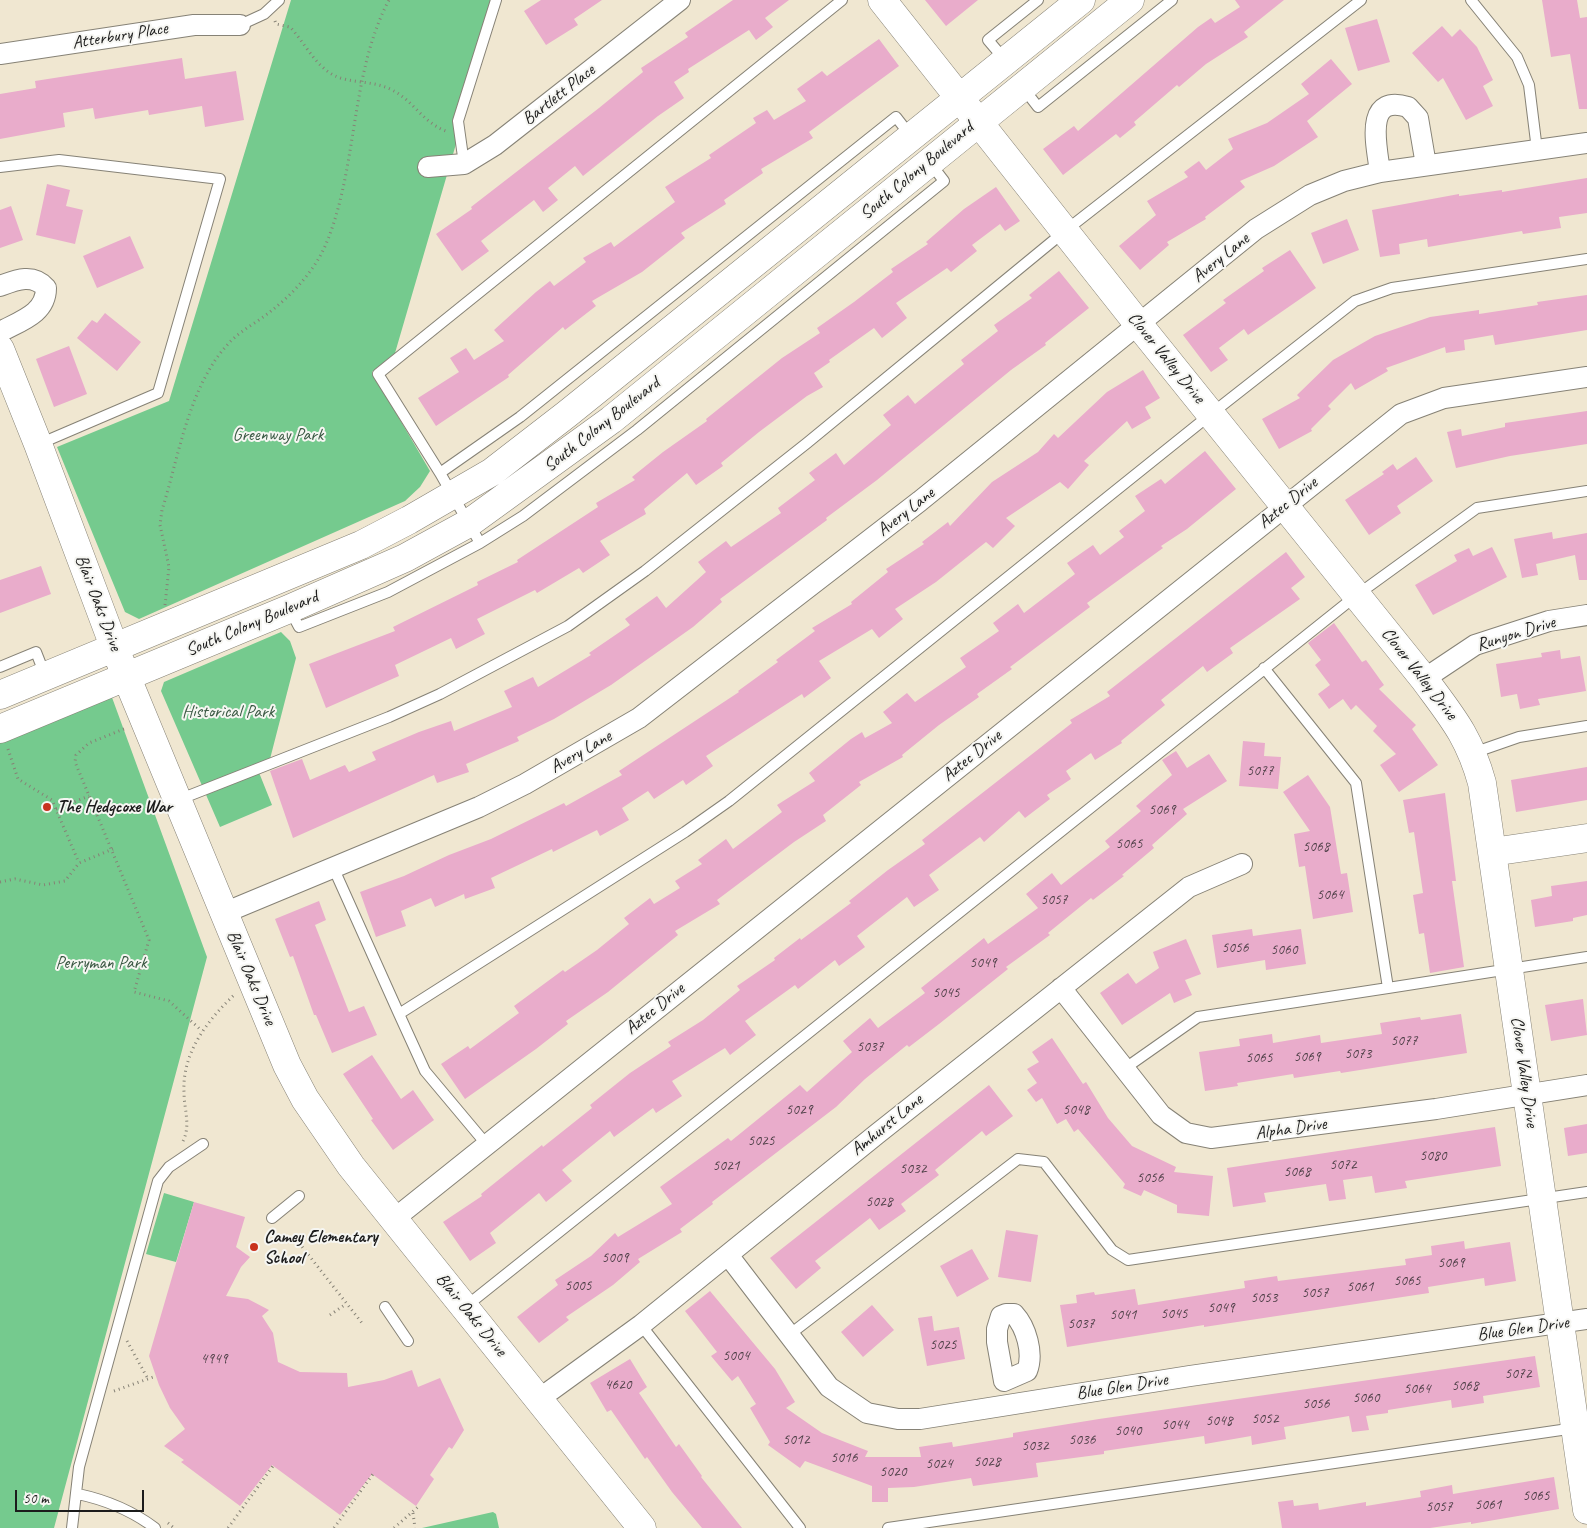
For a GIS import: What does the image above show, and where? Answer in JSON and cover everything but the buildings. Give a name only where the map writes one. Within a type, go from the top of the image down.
[{"type":"street","name":"Bartlett Place","points":[[428,167],[464,164],[495,145],[680,0]]},
{"type":"street","name":"Clover Valley Drive","points":[[882,0],[1210,414],[1424,679],[1461,728],[1482,783],[1560,1324],[1581,1427],[1587,1510]]},
{"type":"street","name":"South Colony Boulevard","points":[[0,695],[115,649],[361,545],[447,484],[492,472],[532,442],[910,136],[1082,0]]},
{"type":"street","name":"South Colony Boulevard","points":[[2,735],[126,676],[289,609],[405,558],[475,533],[611,420],[930,163],[978,120],[1130,0]]},
{"type":"street","name":"Atterbury Place","points":[[0,54],[194,25],[240,26]]},
{"type":"street","points":[[1380,172],[1374,125],[1381,112],[1394,104],[1408,106],[1418,118],[1426,165]]},
{"type":"street","name":"Avery Lane","points":[[224,913],[479,807],[526,784],[639,718],[913,507],[1280,212],[1310,195],[1344,181],[1380,172],[1587,143]]},
{"type":"street","points":[[0,286],[31,278],[36,279],[46,288],[46,298],[39,310],[0,332]]},
{"type":"street","name":"Blair Oaks Drive","points":[[0,349],[115,649],[287,1065],[305,1099],[327,1134],[642,1528]]},
{"type":"street","name":"Aztec Drive","points":[[394,1219],[1401,414],[1418,406],[1444,398],[1587,377]]},
{"type":"street","name":"Runyon Drive","points":[[1424,679],[1474,645],[1549,621],[1587,615]]},
{"type":"street","points":[[1492,852],[1587,838]]},
{"type":"street","name":"Amhurst Lane","points":[[539,1399],[641,1325],[877,1134],[1189,887],[1242,864]]},
{"type":"street","name":"Alpha Drive","points":[[1061,988],[1161,1114],[1186,1133],[1212,1138],[1587,1085]]},
{"type":"street","name":"Blue Glen Drive","points":[[728,1255],[829,1387],[867,1413],[898,1420],[920,1419],[1190,1376],[1587,1319]]},
{"type":"street","points":[[1004,1381],[1008,1405]]},
{"type":"lane","points":[[240,26],[270,9],[279,0]]},
{"type":"lane","points":[[464,164],[458,121],[496,0]]},
{"type":"lane","points":[[475,533],[447,484],[378,374],[842,0]]},
{"type":"lane","points":[[1005,60],[988,40],[1038,0]]},
{"type":"lane","points":[[1022,86],[1038,107],[1172,0]]},
{"type":"lane","points":[[177,800],[440,694],[568,626],[645,571],[807,443],[1065,231],[1360,0]]},
{"type":"lane","points":[[1471,0],[1517,57],[1529,85],[1537,150]]},
{"type":"lane","points":[[0,167],[59,160],[220,179],[158,393],[38,444]]},
{"type":"lane","points":[[399,1014],[685,832],[730,801],[1210,414],[1355,301],[1392,288],[1587,259]]},
{"type":"lane","points":[[464,1307],[1357,595],[1477,508],[1587,491]]},
{"type":"lane","points":[[0,667],[36,652],[46,676]]},
{"type":"lane","points":[[1264,668],[1356,783],[1388,988]]},
{"type":"lane","points":[[1472,753],[1519,737],[1587,726]]},
{"type":"lane","points":[[333,867],[425,1071],[486,1145]]},
{"type":"lane","points":[[1124,1069],[1198,1017],[1587,956]]},
{"type":"lane","points":[[72,1528],[78,1494],[79,1467],[158,1181],[169,1167],[203,1144]]},
{"type":"lane","points":[[789,1335],[1018,1160],[1044,1162],[1112,1250],[1128,1260],[1587,1192]]},
{"type":"lane","points":[[272,1218],[299,1196]]},
{"type":"lane","points":[[385,1307],[408,1341]]},
{"type":"lane","points":[[641,1325],[800,1528]]},
{"type":"lane","points":[[888,1528],[1581,1427]]},
{"type":"lane","points":[[78,1494],[107,1501],[144,1520],[154,1528]]},
{"type":"path","points":[[165,605],[169,568],[160,524],[165,499],[194,400],[203,381],[229,343],[288,296],[306,275],[325,246],[342,191],[371,46],[389,0]]},
{"type":"path","points":[[270,9],[276,24],[290,27],[321,66],[331,74],[344,79],[393,90],[437,128],[450,132],[459,132]]},
{"type":"path","points":[[127,728],[89,743],[76,755],[75,762],[113,849],[149,940],[134,992],[169,1002],[202,1031]]},
{"type":"path","points":[[2,735],[18,779],[52,800],[79,863]]},
{"type":"path","points":[[56,809],[89,796]]},
{"type":"path","points":[[0,882],[15,879],[43,885],[65,881],[79,863],[113,849]]},
{"type":"path","points":[[180,1146],[188,1131],[183,1090],[186,1067],[202,1031],[217,1012],[238,992]]},
{"type":"path","points":[[296,1239],[362,1323]]},
{"type":"path","points":[[330,1315],[346,1304]]},
{"type":"path","points":[[123,1347],[126,1338],[148,1379]]},
{"type":"path","points":[[114,1384],[112,1392],[156,1376]]},
{"type":"path","points":[[228,1528],[273,1466]]},
{"type":"path","points":[[334,1528],[373,1474]]},
{"type":"path","points":[[394,1528],[419,1506]]},
{"type":"path","points":[[412,1513],[415,1528]]},
{"type":"path","points":[[166,1522],[174,1528]]},
{"type":"green space","name":"Greenway Park","points":[[291,0],[498,0],[395,353],[372,372],[430,471],[420,487],[405,501],[139,619],[125,612],[57,447],[169,401]]},
{"type":"green space","name":"Historical Park","points":[[281,632],[290,641],[296,658],[270,759],[256,765],[272,805],[220,827],[161,691],[164,682]]},
{"type":"green space","name":"Perryman Park","points":[[110,692],[207,957],[54,1528],[0,1528],[0,742]]},
{"type":"green space","points":[[164,1193],[194,1202],[176,1262],[146,1254]]},
{"type":"green space","points":[[493,1512],[496,1514],[499,1528],[422,1528]]},
{"type":"place","name":"The Hedgcoxe War","points":[[47,807]]},
{"type":"place","name":"Camey Elementary School","points":[[254,1247]]}]
